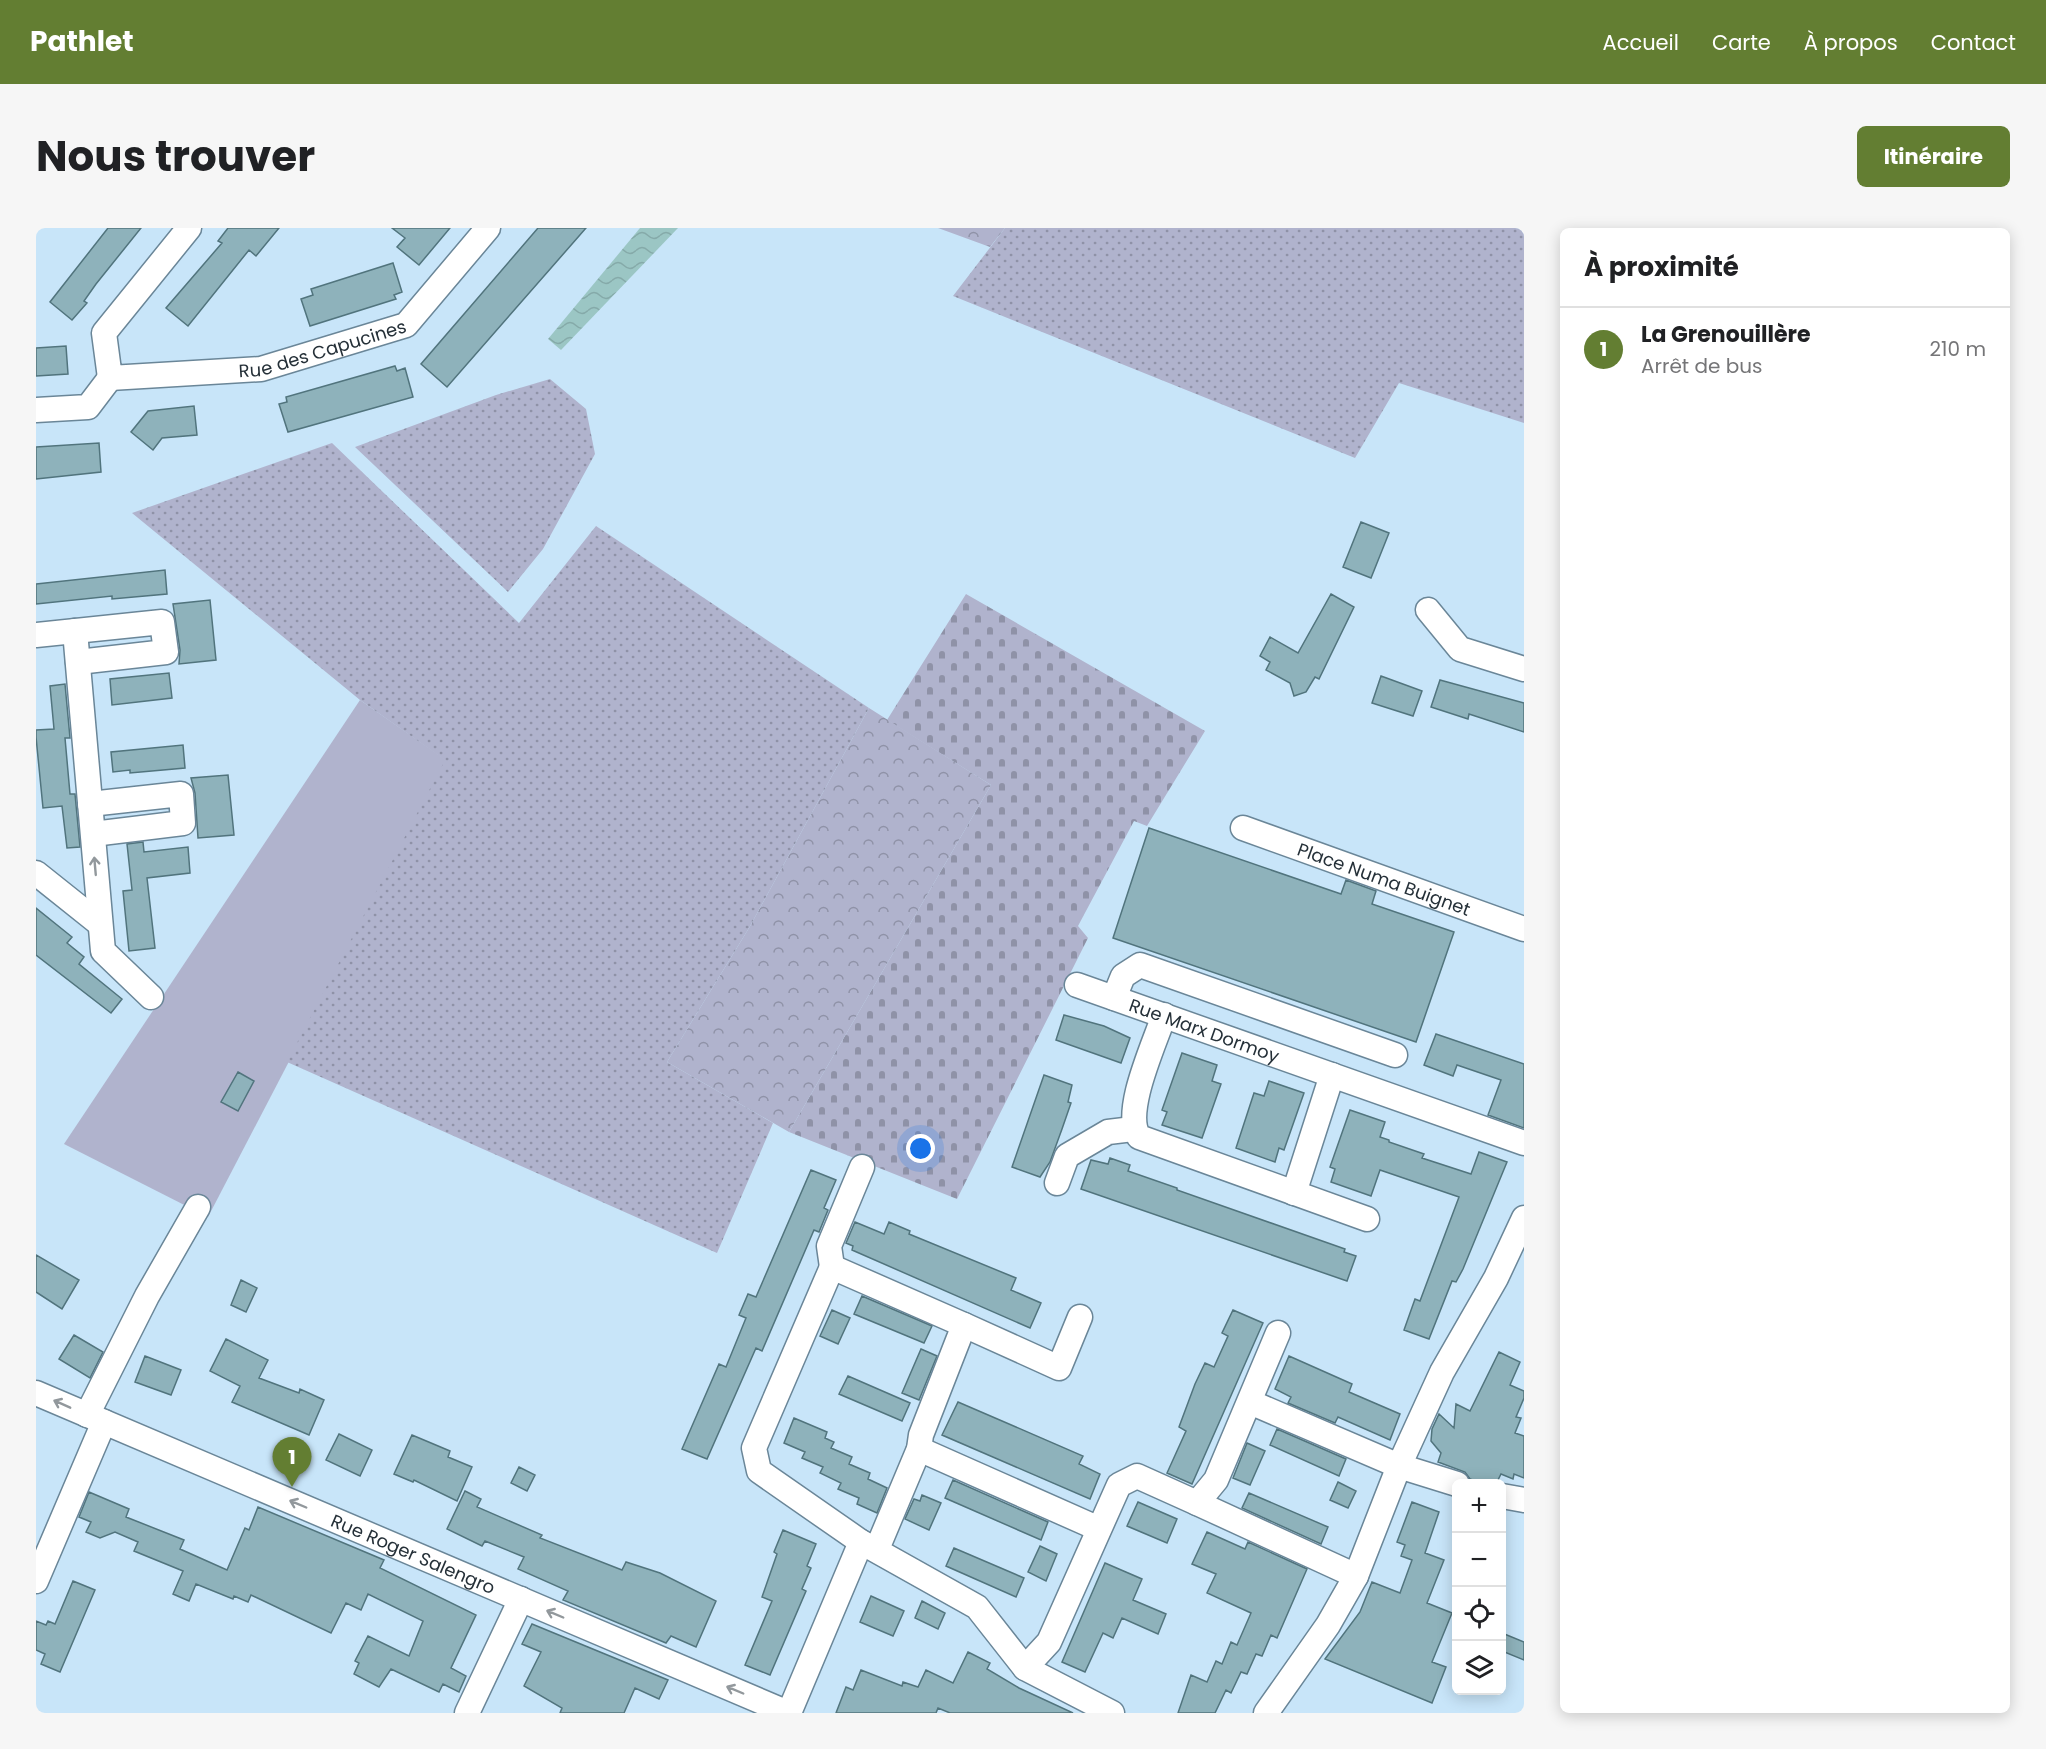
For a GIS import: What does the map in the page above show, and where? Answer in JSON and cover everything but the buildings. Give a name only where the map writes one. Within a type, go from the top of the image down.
[{"type":"street","points":[[36,410],[88,407],[110,378],[104,333],[189,228]]},
{"type":"street","name":"Rue des Capucines","points":[[110,378],[261,369],[406,325],[488,228]]},
{"type":"street","points":[[1428,610],[1460,649],[1524,669]]},
{"type":"street","points":[[36,635],[162,622],[166,652],[78,662]]},
{"type":"street","points":[[75,631],[103,951],[151,998]]},
{"type":"street","points":[[90,804],[181,794],[183,823],[93,834]]},
{"type":"street","name":"Place Numa Buignet","points":[[1243,828],[1524,929]]},
{"type":"street","points":[[36,873],[100,924]]},
{"type":"street","points":[[1114,998],[1123,976],[1140,965],[1395,1054]]},
{"type":"street","name":"Rue Marx Dormoy","points":[[1077,985],[1524,1143]]},
{"type":"street","points":[[1164,1015],[1133,1109],[1133,1130],[1139,1137],[1367,1219]]},
{"type":"street","points":[[1294,1193],[1332,1075]]},
{"type":"street","points":[[1057,1183],[1066,1156],[1108,1132],[1133,1130]]},
{"type":"street","points":[[862,1167],[829,1246],[832,1267],[796,1356],[754,1448],[759,1472],[869,1546],[977,1607],[1024,1668],[1112,1713]]},
{"type":"street","points":[[36,1581],[96,1419],[147,1296],[198,1207]]},
{"type":"street","points":[[1266,1713],[1328,1625],[1356,1576],[1399,1466],[1442,1372],[1496,1278],[1524,1218]]},
{"type":"street","points":[[832,1267],[1059,1368],[1080,1317]]},
{"type":"street","points":[[789,1713],[869,1546],[919,1449],[921,1435],[964,1325]]},
{"type":"street","points":[[1197,1503],[1216,1480],[1278,1333]]},
{"type":"street","name":"Rue Roger Salengro","points":[[36,1393],[789,1713]]},
{"type":"street","points":[[1250,1402],[1399,1466],[1452,1482]]},
{"type":"street","points":[[919,1449],[1097,1528]]},
{"type":"street","points":[[1024,1668],[1048,1642],[1097,1528],[1119,1485],[1137,1476],[1356,1576]]},
{"type":"street","points":[[1506,1497],[1524,1500]]},
{"type":"street","points":[[467,1713],[520,1599]]},
{"type":"green space","points":[[938,228],[1005,228],[990,247]]},
{"type":"green space","points":[[1005,228],[1519,228],[1524,230],[1524,423],[1399,383],[1355,458],[953,296]]},
{"type":"green space","points":[[550,379],[586,409],[595,454],[543,549],[508,592],[355,447],[496,395]]},
{"type":"green space","points":[[332,443],[519,623],[596,526],[869,708],[749,928],[667,1062],[773,1123],[717,1253],[287,1062],[445,760],[360,700],[132,513]]},
{"type":"green space","points":[[966,594],[1205,731],[1147,826],[1134,821],[1078,926],[1088,938],[957,1199],[789,1132],[991,785],[887,720]]},
{"type":"green space","points":[[360,700],[446,760],[208,1217],[64,1144]]},
{"type":"green space","points":[[869,708],[991,785],[789,1132],[667,1062],[749,928]]},
{"type":"water","points":[[640,228],[678,228],[561,350],[548,339]]},
{"type":"place","name":"La Grenouillère","points":[[292,1487]]}]
